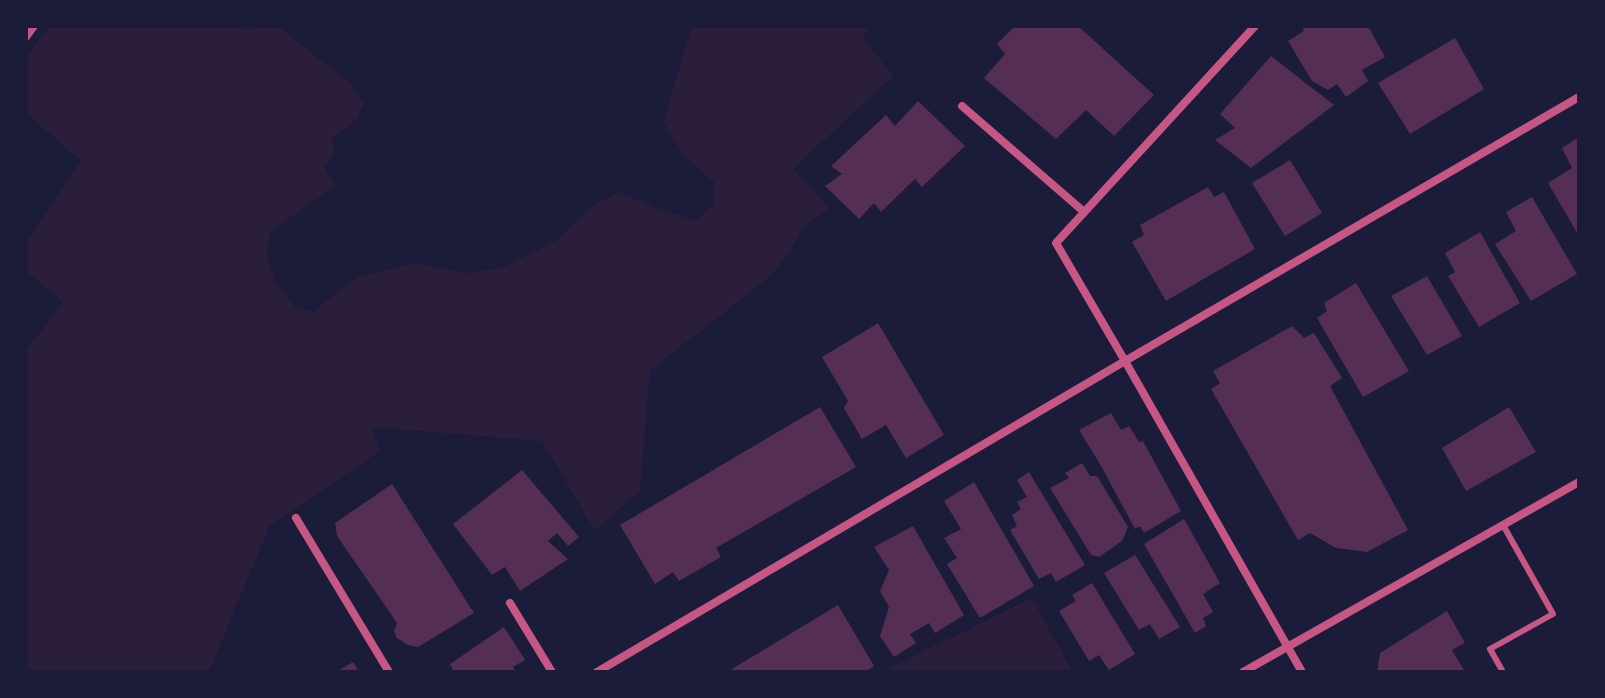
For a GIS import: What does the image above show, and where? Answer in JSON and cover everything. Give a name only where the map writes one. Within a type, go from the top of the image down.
[{"type":"street","points":[[26,37],[34,26]]},
{"type":"street","points":[[1255,26],[1056,243],[1302,672]]},
{"type":"street","points":[[597,672],[1579,97]]},
{"type":"street","points":[[962,106],[1083,211]]},
{"type":"street","points":[[1243,672],[1579,482]]},
{"type":"street","points":[[296,518],[389,672]]},
{"type":"street","points":[[510,603],[552,672]]},
{"type":"lane","points":[[1503,525],[1553,614],[1490,649],[1503,672]]},
{"type":"shaded area","points":[[50,26],[241,26],[246,29],[278,26],[349,82],[364,104],[355,121],[332,138],[334,155],[324,166],[335,187],[270,231],[267,255],[276,283],[296,308],[314,312],[360,276],[415,263],[465,273],[500,269],[555,241],[593,206],[618,192],[695,220],[713,206],[714,182],[685,157],[663,122],[692,26],[868,26],[864,39],[893,76],[793,169],[830,208],[802,228],[788,255],[769,277],[650,371],[640,490],[595,531],[542,441],[372,427],[380,451],[269,527],[209,672],[26,672],[26,351],[63,302],[26,272],[26,242],[81,161],[26,113],[26,58]]},
{"type":"shaded area","points":[[1032,598],[1073,672],[883,671]]},
{"type":"building","points":[[1015,26],[1078,26],[1154,95],[1114,136],[1086,110],[1056,139],[984,78],[1005,54],[997,44]]},
{"type":"building","points":[[1301,26],[1368,26],[1385,57],[1362,70],[1368,81],[1346,97],[1337,84],[1328,90],[1312,81],[1288,41],[1304,31]]},
{"type":"building","points":[[1455,38],[1484,89],[1410,134],[1378,83]]},
{"type":"building","points":[[1271,56],[1334,105],[1251,168],[1215,140],[1235,128],[1220,114]]},
{"type":"building","points":[[918,101],[965,146],[922,187],[915,179],[881,212],[874,203],[859,219],[825,186],[842,174],[831,166],[886,115],[895,126]]},
{"type":"building","points":[[1579,137],[1579,236],[1548,183],[1572,168],[1562,148]]},
{"type":"building","points":[[1290,160],[1322,213],[1285,236],[1252,183]]},
{"type":"building","points":[[1208,187],[1214,197],[1224,192],[1255,249],[1166,301],[1132,242],[1144,235],[1140,225]]},
{"type":"building","points":[[1532,197],[1577,274],[1531,301],[1495,244],[1516,231],[1506,212]]},
{"type":"building","points":[[1480,232],[1520,303],[1479,327],[1448,276],[1455,272],[1445,253]]},
{"type":"building","points":[[1427,276],[1462,336],[1427,355],[1391,296]]},
{"type":"building","points":[[1356,283],[1409,371],[1363,397],[1317,318],[1327,311],[1324,303]]},
{"type":"building","points":[[878,323],[944,435],[906,458],[886,425],[862,439],[844,408],[848,401],[822,357]]},
{"type":"building","points":[[1292,326],[1304,338],[1314,333],[1342,378],[1330,386],[1408,530],[1367,552],[1336,548],[1310,533],[1298,540],[1211,389],[1220,383],[1213,371]]},
{"type":"building","points":[[820,407],[856,467],[716,548],[721,557],[679,581],[673,572],[655,584],[620,525]]},
{"type":"building","points":[[1509,407],[1536,452],[1466,491],[1442,448]]},
{"type":"building","points":[[1111,413],[1121,430],[1129,426],[1139,442],[1143,441],[1181,511],[1144,533],[1140,526],[1135,529],[1079,430]]},
{"type":"building","points":[[1082,463],[1090,476],[1097,476],[1128,527],[1122,541],[1099,557],[1091,555],[1050,488],[1069,478],[1065,473]]},
{"type":"building","points":[[522,470],[579,537],[568,546],[557,533],[548,541],[568,559],[520,591],[505,567],[492,575],[453,524]]},
{"type":"building","points":[[1029,472],[1085,565],[1056,582],[1051,573],[1039,579],[1010,530],[1017,526],[1012,515],[1021,509],[1017,502],[1027,497],[1017,480]]},
{"type":"building","points":[[974,482],[1034,586],[980,618],[947,564],[957,558],[944,538],[961,529],[944,501]]},
{"type":"building","points":[[392,484],[474,613],[418,647],[397,638],[394,631],[397,623],[337,536],[335,523]]},
{"type":"building","points":[[1184,519],[1220,583],[1203,594],[1213,612],[1203,618],[1206,626],[1195,633],[1144,544]]},
{"type":"building","points":[[913,526],[964,615],[935,633],[929,623],[910,634],[916,643],[894,657],[880,636],[889,607],[880,591],[889,570],[874,547]]},
{"type":"building","points":[[1135,555],[1180,627],[1159,639],[1150,624],[1139,630],[1104,573]]},
{"type":"building","points":[[1092,583],[1135,654],[1109,670],[1099,655],[1089,661],[1059,611],[1076,601],[1072,595]]},
{"type":"building","points":[[838,605],[874,666],[865,672],[727,672]]},
{"type":"building","points":[[1447,611],[1465,643],[1452,650],[1465,672],[1377,672],[1380,653]]},
{"type":"building","points":[[504,627],[525,660],[513,667],[516,672],[454,672],[450,664]]},
{"type":"building","points":[[353,662],[359,672],[336,672]]}]
